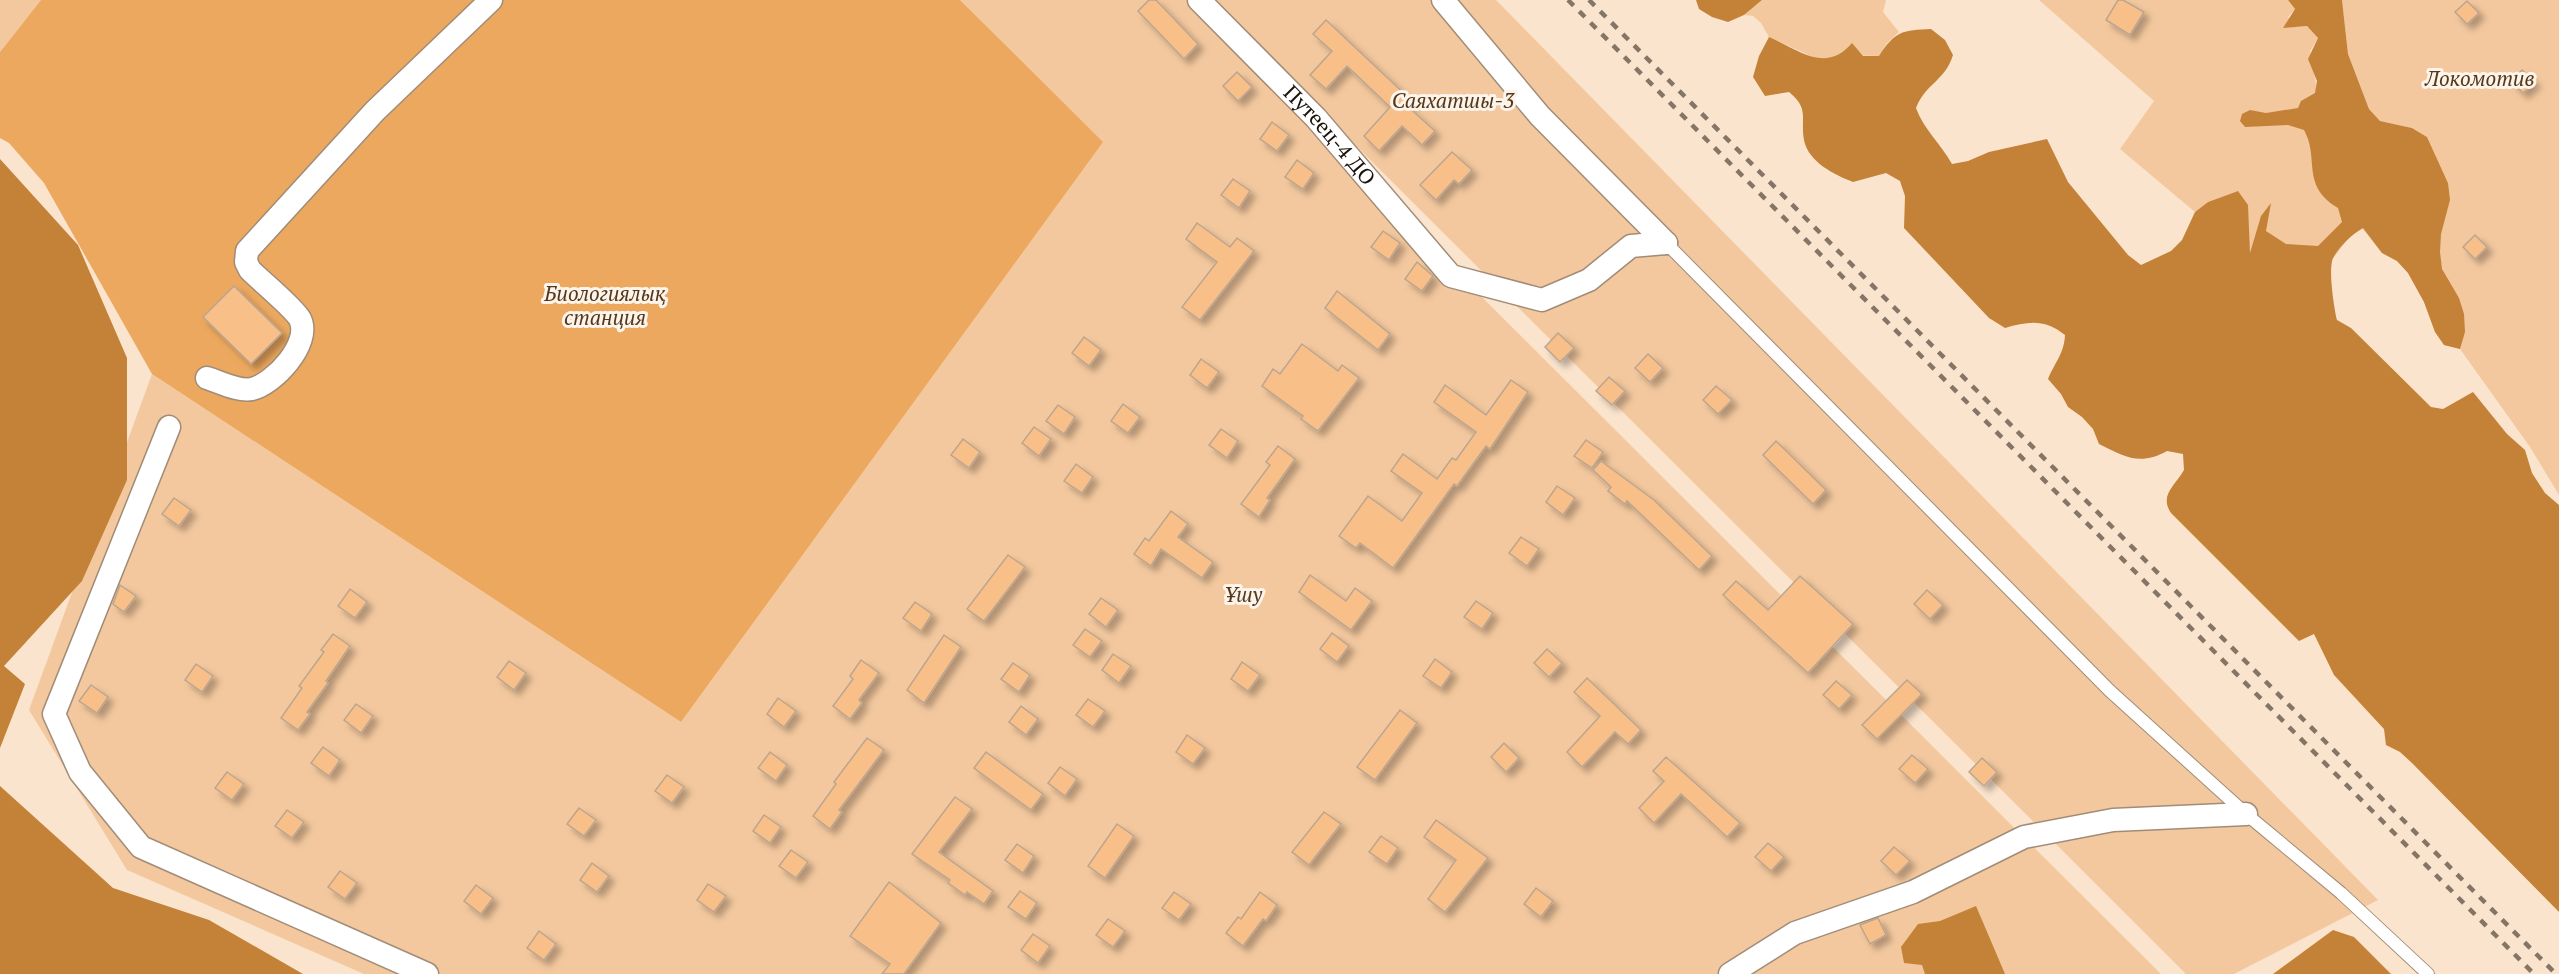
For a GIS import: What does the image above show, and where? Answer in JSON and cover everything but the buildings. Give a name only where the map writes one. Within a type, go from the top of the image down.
[{"type":"street","points":[[207,378],[251,390],[268,380],[299,350],[303,337],[300,319],[250,270],[246,262],[247,251],[375,111],[491,0]]},
{"type":"street","name":"Путеец-4 ДО","points":[[1199,0],[1316,118],[1451,276],[1542,300],[1588,280],[1631,246],[1666,243]]},
{"type":"street","points":[[1443,0],[1540,116],[1666,243]]},
{"type":"street","points":[[169,427],[54,714],[80,772],[141,847],[427,974]]},
{"type":"street","points":[[1730,974],[1795,933],[1913,892],[2024,837],[2113,820],[2246,814]]},
{"type":"lane","points":[[1666,243],[2110,692],[2246,814],[2341,893],[2428,974]]},
{"type":"green space","points":[[0,0],[41,0],[0,52]]},
{"type":"green space","name":"Биологиялық станция","points":[[41,0],[960,0],[1103,142],[681,722],[152,374],[44,183],[9,143],[0,138],[0,52]]},
{"type":"green space","name":"Ұшу","points":[[960,0],[1207,0],[1198,14],[2161,974],[364,974],[127,870],[29,710],[152,374],[681,722],[1102,142]]},
{"type":"green space","name":"Саяхатшы-3","points":[[1210,0],[1496,0],[2378,900],[2234,974],[2186,974]]},
{"type":"green space","points":[[1762,0],[1886,0],[1883,12],[1899,32],[1887,43],[1879,56],[1842,55],[1827,60],[1813,57],[1769,37],[1761,23],[1753,16],[1744,15]]},
{"type":"green space","name":"Локомотив","points":[[2039,0],[2288,0],[2295,9],[2288,17],[2295,27],[2307,26],[2318,38],[2310,51],[2317,89],[2448,183],[2427,137],[2412,128],[2380,121],[2369,109],[2348,54],[2342,0],[2559,0],[2559,495],[2530,447],[2460,349],[2444,345],[2435,332],[2424,302],[2408,273],[2397,261],[2382,253],[2362,228],[2349,237],[2332,260],[2298,577],[2238,191],[2208,202],[2195,212],[2120,149],[2154,101]]},
{"type":"shaded area","points":[[1696,0],[1762,0],[1744,15],[1728,22],[1712,17],[1699,9]]},
{"type":"shaded area","points":[[2288,0],[2342,0],[2348,54],[2369,109],[2380,121],[2412,128],[2427,137],[2448,183],[2450,200],[2441,234],[2440,252],[2442,269],[2459,298],[2464,314],[2465,332],[2460,349],[2444,345],[2435,332],[2424,302],[2408,273],[2397,261],[2382,253],[2363,228],[2346,241],[2333,258],[2331,279],[2337,320],[2351,328],[2431,407],[2443,409],[2473,392],[2507,434],[2525,450],[2532,473],[2545,493],[2559,505],[2559,912],[2412,763],[2400,752],[2386,745],[2384,729],[2334,675],[2314,634],[2299,641],[2171,513],[2167,496],[2184,470],[2183,454],[2167,451],[2157,456],[2140,459],[2125,456],[2099,444],[2093,429],[2068,407],[2061,394],[2048,379],[2061,353],[2065,335],[2051,326],[2036,323],[2005,328],[1989,318],[1904,228],[1905,196],[1900,181],[1886,173],[1853,182],[1823,167],[1807,148],[1804,140],[1802,109],[1796,98],[1789,92],[1765,96],[1753,77],[1759,56],[1769,37],[1812,57],[1832,57],[1852,43],[1863,56],[1879,56],[1890,41],[1906,31],[1931,29],[1945,40],[1953,55],[1950,64],[1925,93],[1916,108],[1923,123],[1952,164],[1968,161],[1989,152],[2047,139],[2068,182],[2128,255],[2141,265],[2171,251],[2182,240],[2195,212],[2208,202],[2238,191],[2248,205],[2250,253],[2261,216],[2271,203],[2266,231],[2286,244],[2318,246],[2342,222],[2338,208],[2326,199],[2315,181],[2311,151],[2304,130],[2288,125],[2245,127],[2240,121],[2242,114],[2250,110],[2266,113],[2298,108],[2301,101],[2315,93],[2317,81],[2308,59],[2318,38],[2307,26],[2283,28],[2295,9]]},
{"type":"shaded area","points":[[0,159],[78,245],[127,358],[127,480],[82,581],[4,666],[25,684],[0,748]]},
{"type":"shaded area","points":[[0,786],[113,888],[209,920],[303,974],[0,974]]},
{"type":"shaded area","points":[[1976,906],[2005,974],[1925,974],[1922,965],[1904,963],[1901,947],[1918,924],[1940,921]]},
{"type":"shaded area","points":[[2333,930],[2354,937],[2391,974],[2273,974]]},
{"type":"railway","points":[[1568,0],[2534,974]]},
{"type":"railway","points":[[1589,0],[2556,974]]}]
